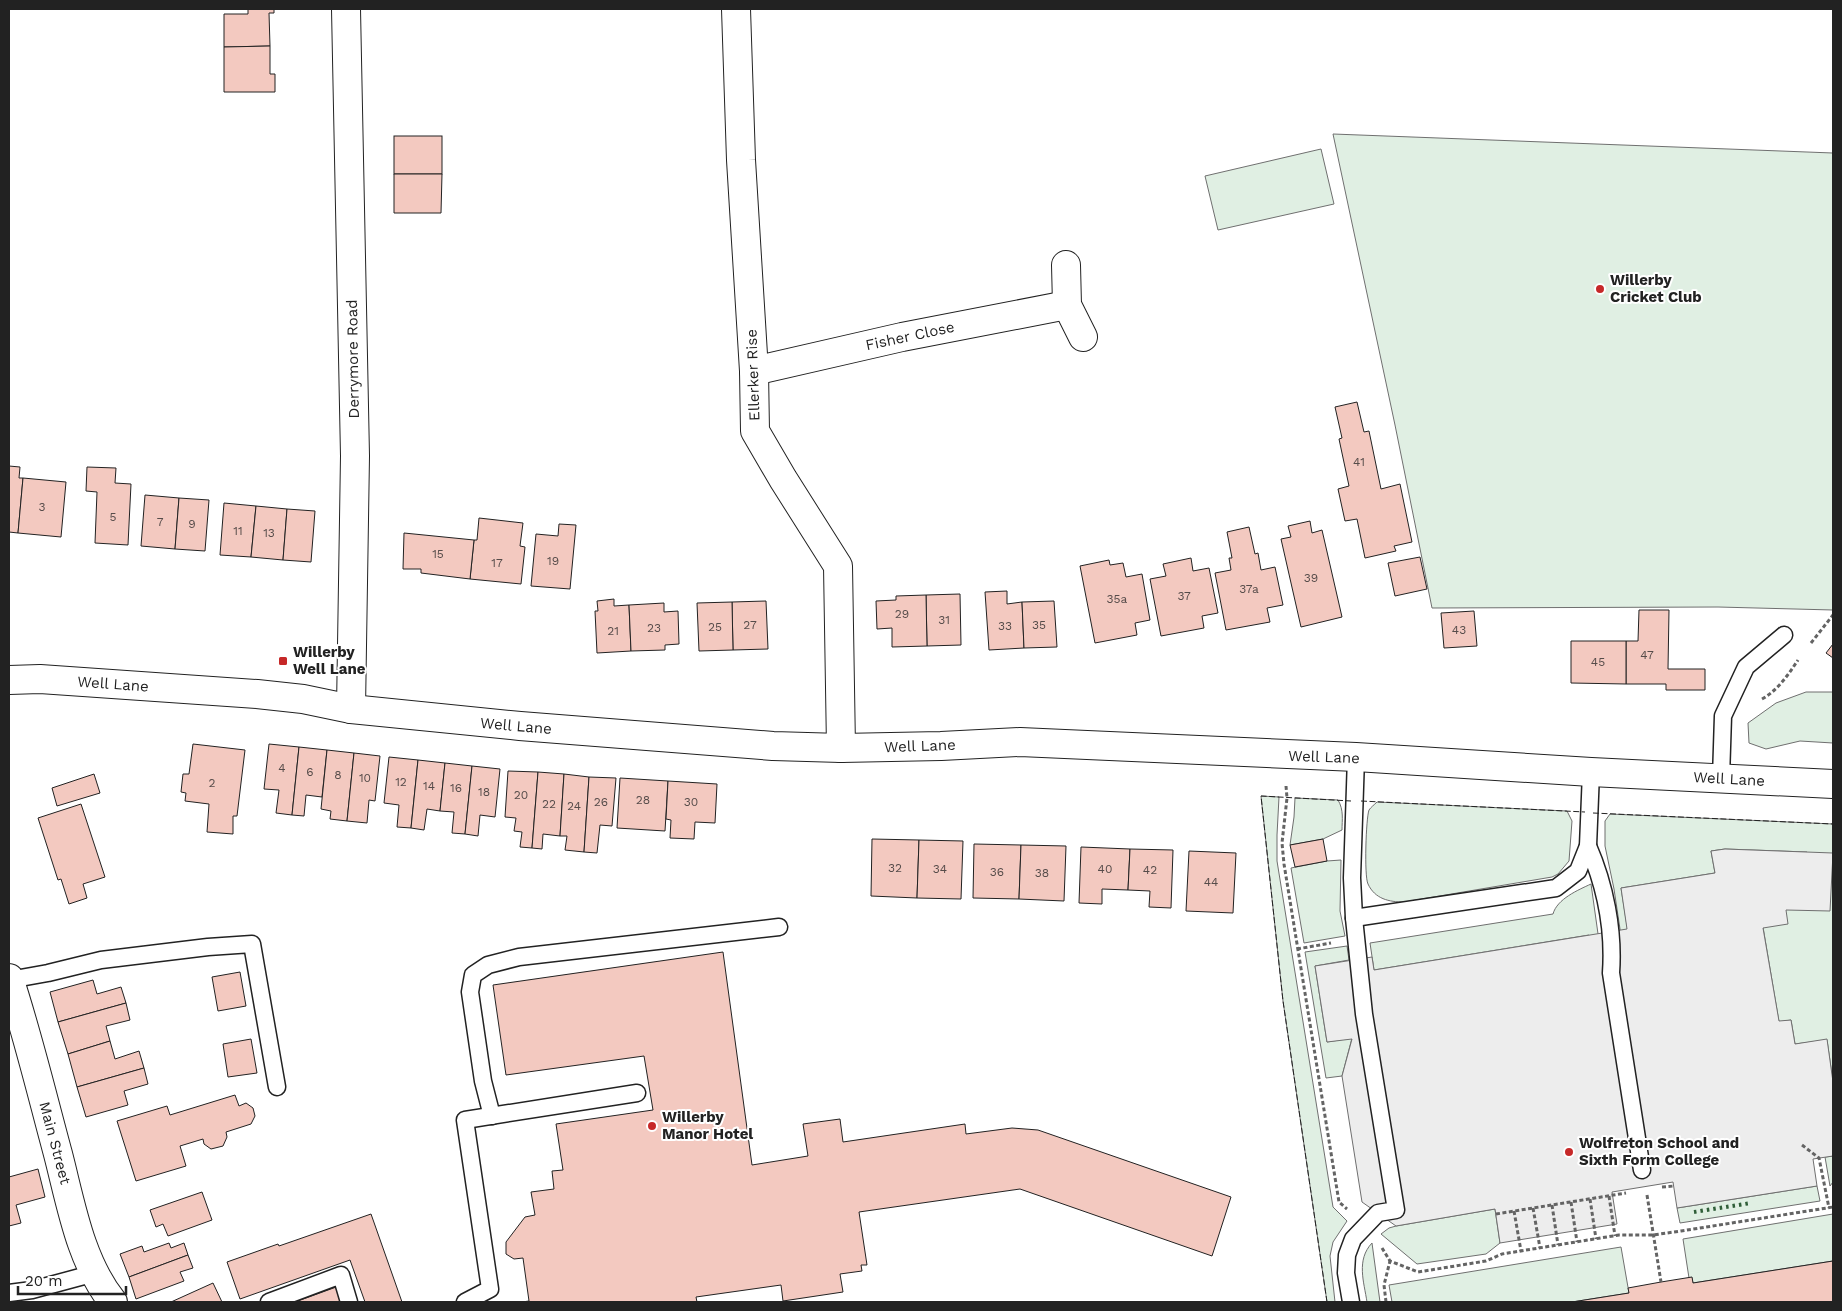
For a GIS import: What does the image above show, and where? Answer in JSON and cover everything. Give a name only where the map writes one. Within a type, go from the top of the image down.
[{"type":"street","name":"Derrymore Road","points":[[346,9],[355,456],[351,709]]},
{"type":"street","name":"Ellerker Rise","points":[[736,9],[741,160],[754,370],[755,431],[838,566],[841,748]]},
{"type":"street","points":[[1066,265],[1067,305],[1082,336]]},
{"type":"street","name":"Fisher Close","points":[[754,370],[902,337],[1067,305]]},
{"type":"street","name":"Well Lane","points":[[9,680],[40,679],[257,694],[302,699],[351,709],[520,726],[773,746],[841,748],[1020,742],[1179,748],[1833,784]]},
{"type":"street","name":"Main Street","points":[[9,979],[34,1063],[78,1232],[95,1273],[114,1302]]},
{"type":"lane","points":[[1721,778],[1723,716],[1746,667],[1784,635]]},
{"type":"lane","points":[[1351,1302],[1346,1273],[1347,1255],[1353,1239],[1378,1213],[1396,1210],[1364,1014],[1354,918],[1352,878],[1356,758]]},
{"type":"lane","points":[[1354,918],[1556,888],[1578,871],[1588,846],[1591,772]]},
{"type":"lane","points":[[1588,846],[1603,885],[1612,953],[1611,973],[1642,1170]]},
{"type":"lane","points":[[492,1116],[483,1081],[470,992],[473,975],[488,965],[519,957],[779,927]]},
{"type":"lane","points":[[9,979],[48,973],[101,960],[208,947],[252,944],[277,1087]]},
{"type":"lane","points":[[465,1302],[490,1289],[465,1120],[637,1092]]},
{"type":"lane","points":[[9,1293],[40,1288],[95,1273]]},
{"type":"lane","points":[[269,1302],[341,1275],[349,1302]]},
{"type":"path","points":[[1285,755],[1287,798],[1282,843],[1297,949],[1339,1202],[1352,1214]]},
{"type":"path","points":[[1297,949],[1338,942]]},
{"type":"path","points":[[1802,1145],[1820,1158],[1829,1208]]},
{"type":"path","points":[[1642,1170],[1661,1282]]},
{"type":"path","points":[[1496,1214],[1611,1196],[1615,1236]]},
{"type":"path","points":[[1590,1199],[1596,1239]]},
{"type":"path","points":[[1571,1202],[1578,1242]]},
{"type":"path","points":[[1552,1205],[1558,1245]]},
{"type":"path","points":[[1381,1246],[1390,1261],[1418,1272],[1486,1261],[1502,1254],[1615,1236],[1654,1235],[1833,1207]]},
{"type":"path","points":[[1533,1208],[1540,1248]]},
{"type":"path","points":[[1514,1211],[1521,1251]]},
{"type":"path","points":[[1386,1302],[1384,1285],[1390,1261]]},
{"type":"green space","name":"Willerby Cricket Club","points":[[1333,134],[1833,153],[1833,610],[1718,607],[1432,608]]},
{"type":"green space","points":[[1321,149],[1334,204],[1218,230],[1205,176]]},
{"type":"green space","points":[[1806,692],[1833,692],[1833,743],[1800,741],[1766,749],[1749,743],[1748,723],[1776,703]]},
{"type":"green space","points":[[1261,796],[1279,797],[1277,861],[1333,1207],[1347,1221],[1333,1242],[1330,1256],[1335,1302],[1327,1302],[1283,1001]]},
{"type":"green space","points":[[1295,798],[1338,800],[1342,811],[1342,830],[1323,839],[1290,845]]},
{"type":"green space","points":[[1377,802],[1567,811],[1572,821],[1569,861],[1558,874],[1552,877],[1404,902],[1383,899],[1374,893],[1368,884],[1366,870],[1368,815],[1369,810]]},
{"type":"green space","points":[[1610,814],[1833,824],[1833,1082],[1827,1040],[1795,1044],[1791,1020],[1779,1022],[1763,927],[1786,910],[1807,852],[1725,849],[1711,851],[1715,873],[1621,888],[1635,976],[1626,969],[1614,889],[1605,846],[1605,821]]},
{"type":"green space","points":[[1341,860],[1340,911],[1345,936],[1304,943],[1291,868]]},
{"type":"green space","points":[[1591,884],[1600,948],[1589,935],[1374,970],[1370,943],[1553,914],[1563,899]]},
{"type":"green space","points":[[1347,946],[1349,960],[1315,966],[1327,1042],[1352,1038],[1342,1076],[1326,1078],[1305,952]]},
{"type":"green space","points":[[1833,1156],[1833,1182],[1830,1186],[1825,1157]]},
{"type":"green space","points":[[1817,1186],[1820,1201],[1680,1223],[1677,1208]]},
{"type":"green space","points":[[1495,1209],[1500,1243],[1486,1254],[1417,1264],[1381,1234],[1389,1228],[1396,1226]]},
{"type":"green space","points":[[1833,1214],[1833,1261],[1693,1283],[1692,1278],[1689,1278],[1683,1239]]},
{"type":"green space","points":[[1372,1243],[1380,1302],[1367,1302],[1363,1279],[1364,1257]]},
{"type":"green space","points":[[1621,1247],[1629,1293],[1572,1302],[1392,1302],[1389,1285]]},
{"type":"shaded area","points":[[1725,849],[1833,853],[1830,911],[1786,910],[1788,924],[1763,928],[1779,1021],[1791,1020],[1795,1044],[1827,1039],[1833,1082],[1833,1156],[1813,1159],[1817,1186],[1677,1208],[1673,1182],[1612,1192],[1617,1224],[1500,1243],[1495,1209],[1396,1226],[1362,1202],[1342,1076],[1352,1039],[1327,1042],[1315,966],[1372,957],[1374,970],[1627,929],[1621,888],[1715,873],[1711,851]]},
{"type":"building","points":[[248,9],[274,9],[274,13],[269,13],[270,46],[224,47],[224,14],[248,14]]},
{"type":"building","points":[[270,46],[270,74],[275,74],[275,92],[224,92],[224,47]]},
{"type":"building","points":[[394,136],[442,136],[442,174],[394,174]]},
{"type":"building","points":[[394,174],[442,174],[441,213],[394,213]]},
{"type":"building","points":[[1357,402],[1364,432],[1369,431],[1381,489],[1400,484],[1412,542],[1394,546],[1396,551],[1365,558],[1357,519],[1345,521],[1338,489],[1349,486],[1339,439],[1342,438],[1335,407]]},
{"type":"building","points":[[9,466],[20,467],[19,478],[23,478],[18,533],[9,532]]},
{"type":"building","points":[[87,467],[116,468],[115,483],[131,484],[128,545],[95,543],[97,492],[86,491]]},
{"type":"building","points":[[23,478],[66,482],[61,537],[18,533]]},
{"type":"building","points":[[145,495],[179,498],[175,549],[141,546]]},
{"type":"building","points":[[179,498],[209,500],[205,551],[175,549]]},
{"type":"building","points":[[224,503],[256,506],[251,557],[220,555]]},
{"type":"building","points":[[256,506],[287,509],[283,560],[251,557]]},
{"type":"building","points":[[287,509],[315,511],[311,562],[283,560]]},
{"type":"building","points":[[479,518],[523,523],[520,546],[525,547],[521,584],[470,579],[474,540],[477,540]]},
{"type":"building","points":[[1310,521],[1312,533],[1322,530],[1342,617],[1301,627],[1281,539],[1291,537],[1288,526]]},
{"type":"building","points":[[559,524],[576,525],[570,589],[531,586],[536,534],[558,536]]},
{"type":"building","points":[[1249,527],[1255,554],[1258,553],[1261,570],[1275,567],[1283,605],[1267,608],[1270,622],[1226,630],[1215,573],[1231,570],[1229,558],[1232,558],[1227,532]]},
{"type":"building","points":[[404,533],[474,540],[470,579],[421,573],[421,569],[403,569]]},
{"type":"building","points":[[1420,557],[1427,589],[1395,596],[1388,563]]},
{"type":"building","points":[[1191,558],[1193,571],[1209,568],[1218,613],[1202,616],[1204,628],[1161,636],[1150,579],[1166,576],[1163,564]]},
{"type":"building","points":[[1109,560],[1110,565],[1123,563],[1126,577],[1142,574],[1150,620],[1135,623],[1137,635],[1095,643],[1080,566]]},
{"type":"building","points":[[1007,591],[1007,604],[1022,602],[1024,648],[989,650],[985,592]]},
{"type":"building","points":[[960,594],[961,645],[927,646],[926,595]]},
{"type":"building","points":[[926,595],[927,646],[892,647],[892,628],[877,629],[876,601],[896,600],[896,596]]},
{"type":"building","points":[[614,599],[614,606],[629,605],[631,651],[597,653],[595,611],[598,611],[597,601]]},
{"type":"building","points":[[766,601],[768,649],[733,650],[732,602]]},
{"type":"building","points":[[1054,601],[1057,647],[1024,648],[1022,602]]},
{"type":"building","points":[[732,602],[733,650],[699,651],[697,603]]},
{"type":"building","points":[[664,603],[664,612],[678,611],[679,644],[665,645],[665,650],[631,651],[629,605]]},
{"type":"building","points":[[1639,610],[1669,610],[1668,669],[1705,669],[1705,690],[1666,690],[1666,684],[1626,684],[1626,641],[1638,641]]},
{"type":"building","points":[[1474,611],[1477,646],[1444,648],[1441,613]]},
{"type":"building","points":[[1571,641],[1626,641],[1626,684],[1571,683]]},
{"type":"building","points":[[1833,644],[1833,658],[1826,653]]},
{"type":"building","points":[[193,744],[245,750],[237,816],[233,816],[233,834],[207,832],[209,804],[185,801],[186,793],[181,792],[183,774],[189,774]]},
{"type":"building","points":[[269,744],[299,747],[292,815],[276,813],[279,790],[264,789]]},
{"type":"building","points":[[299,747],[327,750],[322,797],[306,795],[304,816],[292,815]]},
{"type":"building","points":[[327,750],[354,753],[347,821],[330,819],[331,811],[321,809]]},
{"type":"building","points":[[354,753],[380,756],[375,801],[369,800],[367,823],[347,821]]},
{"type":"building","points":[[389,757],[418,760],[411,828],[397,827],[399,805],[384,803]]},
{"type":"building","points":[[418,760],[445,763],[440,811],[427,809],[424,830],[411,828]]},
{"type":"building","points":[[445,763],[472,766],[465,834],[452,833],[454,812],[440,811]]},
{"type":"building","points":[[472,766],[500,769],[495,817],[480,815],[478,836],[465,834]]},
{"type":"building","points":[[508,771],[538,772],[532,848],[520,847],[522,832],[514,831],[516,818],[505,817]]},
{"type":"building","points":[[538,772],[564,774],[560,836],[543,834],[542,849],[532,848]]},
{"type":"building","points":[[94,774],[100,793],[57,806],[52,788]]},
{"type":"building","points":[[564,774],[589,777],[584,852],[565,850],[567,836],[560,836]]},
{"type":"building","points":[[589,777],[616,778],[612,826],[600,825],[597,853],[584,852]]},
{"type":"building","points":[[620,778],[668,781],[665,831],[617,828]]},
{"type":"building","points":[[668,781],[717,784],[715,823],[695,822],[694,839],[670,838],[671,820],[666,819]]},
{"type":"building","points":[[81,804],[105,877],[83,884],[87,898],[69,904],[61,879],[58,880],[38,818]]},
{"type":"building","points":[[872,839],[919,840],[917,898],[871,896]]},
{"type":"building","points":[[1323,839],[1327,861],[1295,867],[1290,845]]},
{"type":"building","points":[[919,840],[963,841],[961,899],[917,898]]},
{"type":"building","points":[[974,844],[1021,845],[1019,899],[973,898]]},
{"type":"building","points":[[1021,845],[1066,846],[1064,901],[1019,899]]},
{"type":"building","points":[[1081,847],[1130,849],[1128,890],[1102,889],[1102,904],[1079,903]]},
{"type":"building","points":[[1130,849],[1173,850],[1171,908],[1149,907],[1150,891],[1128,890]]},
{"type":"building","points":[[1189,851],[1236,853],[1233,913],[1186,911]]},
{"type":"building","name":"Willerby Manor Hotel","points":[[723,952],[752,1165],[808,1156],[803,1124],[840,1119],[843,1142],[965,1124],[966,1134],[1012,1128],[1038,1130],[1231,1197],[1212,1256],[1020,1189],[859,1212],[867,1265],[861,1265],[862,1271],[840,1274],[843,1292],[783,1301],[781,1285],[696,1297],[697,1302],[522,1302],[529,1301],[523,1258],[514,1259],[506,1254],[506,1242],[525,1217],[535,1215],[531,1192],[554,1189],[552,1171],[563,1170],[556,1124],[653,1110],[644,1056],[506,1075],[493,985]]},
{"type":"building","points":[[240,972],[246,1006],[218,1011],[212,977]]},
{"type":"building","points":[[93,980],[97,994],[121,987],[126,1003],[58,1022],[50,992]]},
{"type":"building","points":[[126,1003],[130,1020],[106,1026],[110,1041],[68,1054],[58,1022]]},
{"type":"building","points":[[251,1039],[257,1073],[228,1077],[223,1044]]},
{"type":"building","points":[[110,1041],[115,1059],[139,1051],[144,1068],[77,1087],[68,1054]]},
{"type":"building","points":[[144,1068],[148,1084],[124,1091],[128,1105],[86,1117],[77,1087]]},
{"type":"building","points":[[235,1095],[239,1106],[246,1103],[253,1108],[255,1116],[251,1124],[226,1132],[227,1137],[223,1146],[211,1149],[204,1144],[203,1139],[180,1146],[186,1166],[136,1181],[117,1121],[167,1106],[170,1115]]},
{"type":"building","points":[[38,1169],[45,1197],[16,1205],[21,1223],[9,1226],[9,1177]]},
{"type":"building","points":[[202,1192],[212,1220],[168,1236],[163,1224],[156,1227],[150,1210]]},
{"type":"building","points":[[371,1214],[402,1302],[365,1302],[350,1260],[240,1299],[227,1262]]},
{"type":"building","points":[[169,1243],[171,1248],[184,1243],[188,1255],[129,1277],[120,1254],[142,1246],[144,1252]]},
{"type":"building","points":[[188,1255],[193,1268],[180,1272],[184,1281],[136,1299],[129,1277]]},
{"type":"building","points":[[1833,1261],[1833,1302],[1572,1302],[1629,1293],[1628,1288],[1692,1277],[1693,1283]]},
{"type":"building","points":[[213,1283],[222,1302],[171,1302]]},
{"type":"building","points":[[339,1286],[343,1302],[295,1302]]},
{"type":"hedge","points":[[1694,1212],[1751,1203]]},
{"type":"fence","points":[[1327,1302],[1283,1001],[1261,796],[1351,801]]},
{"type":"fence","points":[[1361,801],[1585,812]]},
{"type":"fence","points":[[1593,813],[1833,824]]},
{"type":"place","name":"Willerby Cricket Club","points":[[1600,289]]},
{"type":"place","name":"Willerby Well Lane","points":[[283,661]]},
{"type":"place","name":"Willerby Manor Hotel","points":[[652,1126]]},
{"type":"place","name":"Wolfreton School and Sixth Form College","points":[[1569,1152]]}]
